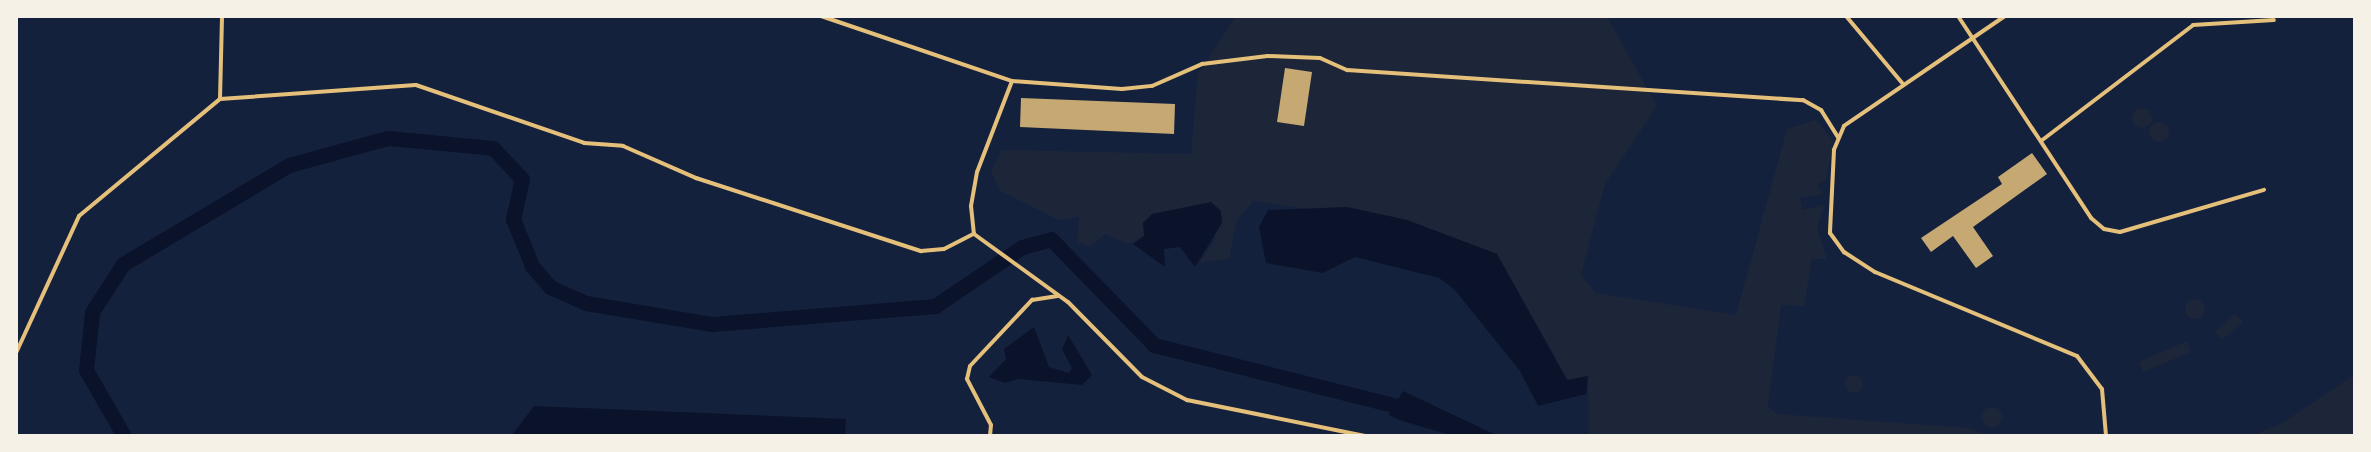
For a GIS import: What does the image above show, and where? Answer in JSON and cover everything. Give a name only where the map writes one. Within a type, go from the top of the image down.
[{"type":"street","points":[[220,99],[222,16]]},
{"type":"street","points":[[821,16],[1012,81],[1122,89],[1152,86],[1202,64],[1268,56],[1320,58],[1347,70],[1803,100],[1821,110],[1838,137]]},
{"type":"street","points":[[1846,16],[1903,84]]},
{"type":"street","points":[[1958,16],[2091,218],[2111,231],[2264,190]]},
{"type":"street","points":[[2005,16],[1853,117],[1838,137],[1830,193],[1835,244],[1875,272],[2077,356],[2102,390],[2106,435]]},
{"type":"street","points":[[2041,141],[2193,25],[2274,20]]},
{"type":"street","points":[[1012,81],[976,172],[971,206],[974,234],[1059,296],[1161,390],[1366,435]]},
{"type":"street","points":[[16,353],[79,216],[220,99],[416,85],[584,143],[623,146],[696,178],[921,251],[944,249],[974,234]]},
{"type":"street","points":[[990,435],[991,425],[968,379],[970,366],[1032,300],[1059,296]]},
{"type":"shaded area","points":[[1235,17],[1607,17],[1657,106],[1605,184],[1581,275],[1596,293],[1736,315],[1787,129],[1816,120],[1834,142],[1826,179],[1817,186],[1824,194],[1800,198],[1803,210],[1824,205],[1817,228],[1827,259],[1812,259],[1804,306],[1781,305],[1768,407],[1777,414],[1968,428],[1989,435],[1589,435],[1588,376],[1568,380],[1497,254],[1407,220],[1347,207],[1326,212],[1253,201],[1236,222],[1229,259],[1200,262],[1217,236],[1144,236],[1127,244],[1105,234],[1090,247],[1077,242],[1079,217],[1059,220],[1000,191],[991,171],[1002,150],[1191,154],[1198,74]]},
{"type":"shaded area","points":[[2142,108],[2149,111],[2152,118],[2149,125],[2142,128],[2135,125],[2132,118],[2135,111]]},
{"type":"shaded area","points":[[2159,122],[2166,125],[2169,132],[2166,139],[2159,142],[2152,139],[2149,132],[2152,125]]},
{"type":"shaded area","points":[[1211,202],[1221,211],[1222,223],[1195,267],[1180,247],[1164,249],[1165,267],[1133,244],[1144,236],[1143,223],[1152,214]]},
{"type":"shaded area","points":[[1347,207],[1407,220],[1497,254],[1567,380],[1588,376],[1586,394],[1538,406],[1520,371],[1454,289],[1439,278],[1355,257],[1323,273],[1266,263],[1259,227],[1268,210]]},
{"type":"shaded area","points":[[2191,299],[2199,299],[2205,305],[2205,313],[2199,319],[2191,319],[2185,313],[2185,305]]},
{"type":"shaded area","points":[[2235,314],[2243,322],[2222,340],[2215,331]]},
{"type":"shaded area","points":[[1034,327],[1049,367],[1069,373],[1072,368],[1062,349],[1068,335],[1092,375],[1082,385],[1018,379],[1005,383],[989,377],[1006,359],[1004,349]]},
{"type":"shaded area","points":[[2187,341],[2191,352],[2143,372],[2139,362]]},
{"type":"shaded area","points":[[1854,375],[1860,378],[1863,384],[1860,390],[1854,393],[1848,390],[1845,384],[1848,378]]},
{"type":"shaded area","points":[[2354,375],[2354,435],[2254,435],[2282,423]]},
{"type":"shaded area","points":[[1403,391],[1496,435],[1450,435],[1399,420],[1389,415]]},
{"type":"shaded area","points":[[534,406],[846,419],[845,436],[512,435]]},
{"type":"shaded area","points":[[1992,407],[1999,410],[2002,417],[1999,424],[1992,427],[1985,424],[1982,417],[1985,410]]},
{"type":"building","points":[[1285,68],[1312,72],[1304,126],[1277,122]]},
{"type":"building","points":[[1021,98],[1175,104],[1174,134],[1020,127]]},
{"type":"building","points":[[2032,153],[2047,174],[1973,227],[1993,256],[1976,268],[1953,236],[1931,252],[1921,238],[2002,184],[1998,177]]},
{"type":"waterway","points":[[124,436],[86,370],[92,312],[123,264],[289,165],[388,138],[493,148],[522,179],[513,219],[532,266],[550,287],[586,303],[712,324],[935,306],[1022,247],[1051,239],[1154,345],[1412,410]]}]
